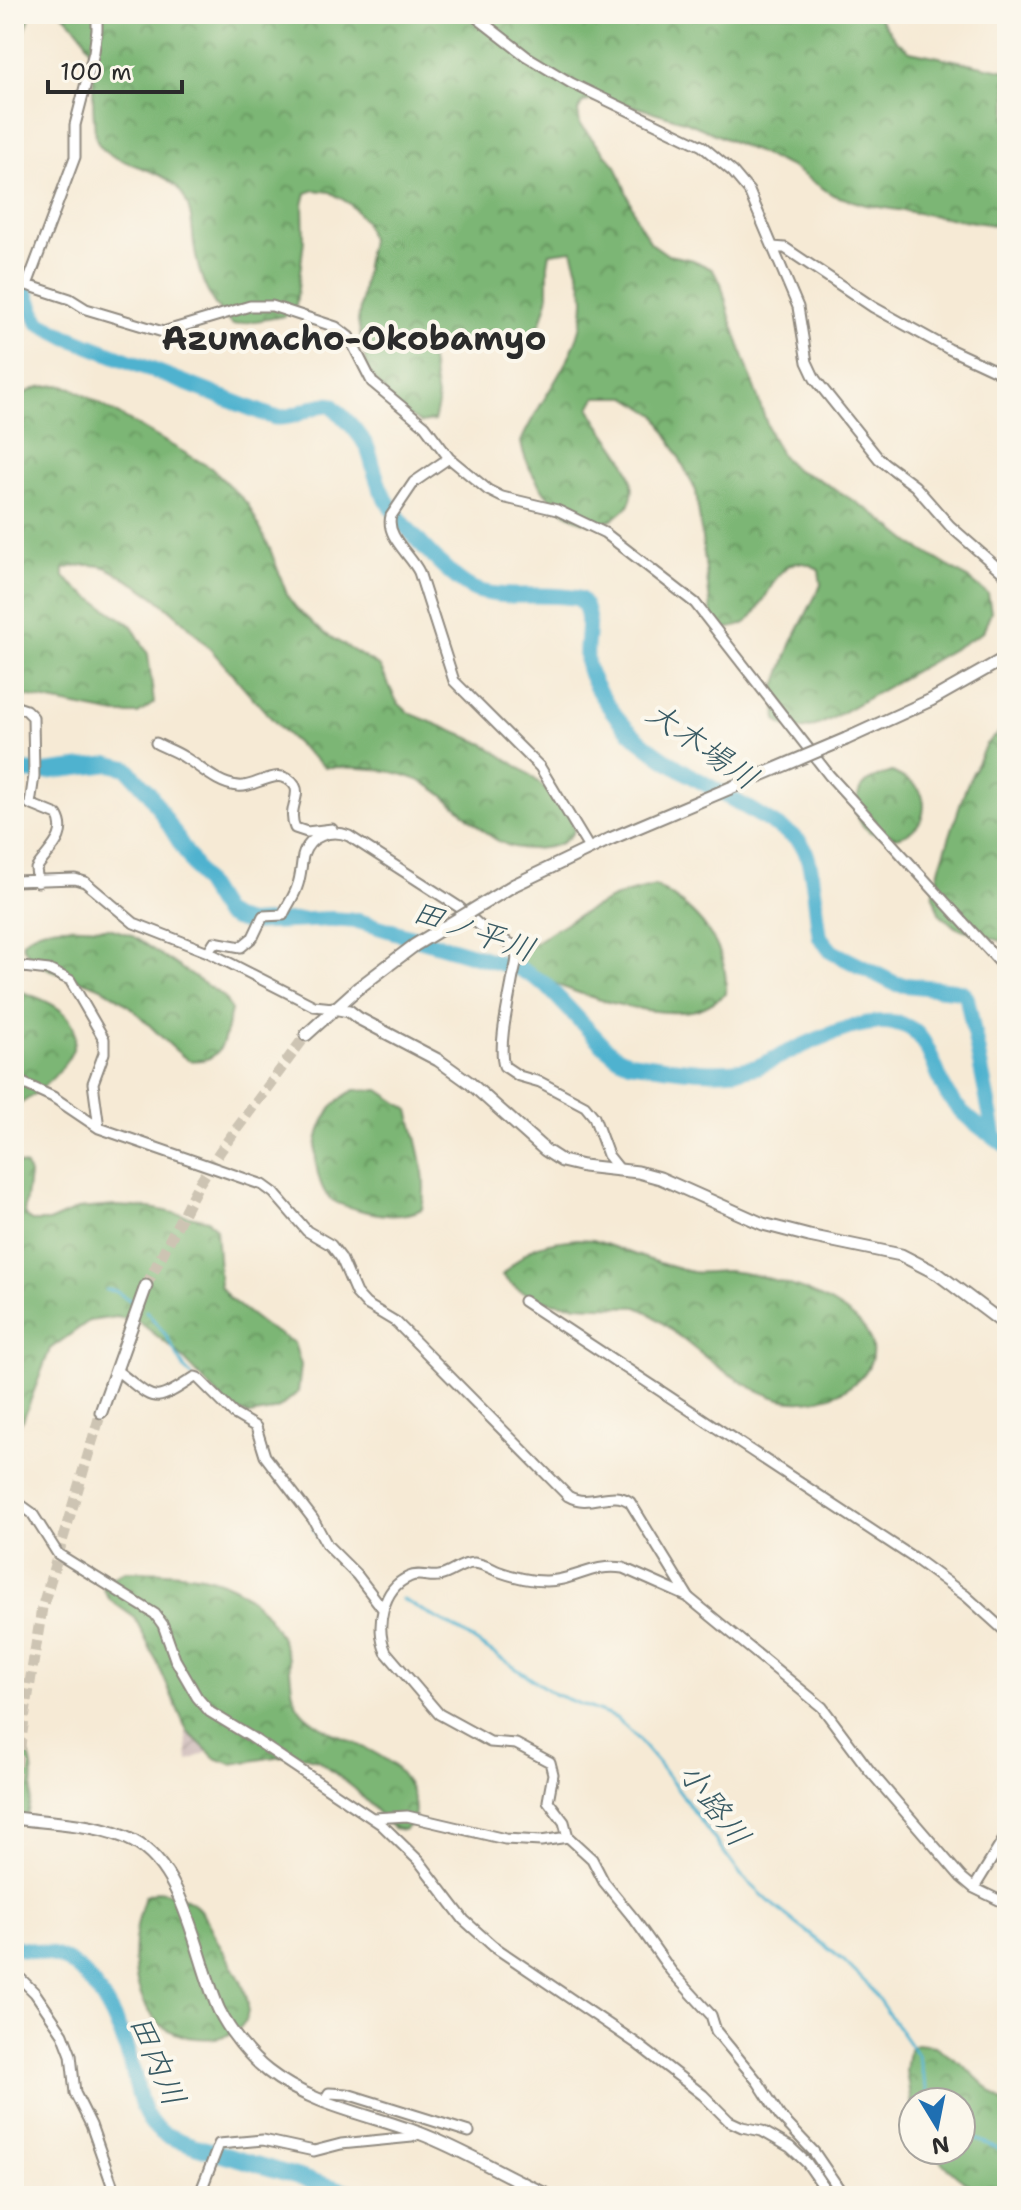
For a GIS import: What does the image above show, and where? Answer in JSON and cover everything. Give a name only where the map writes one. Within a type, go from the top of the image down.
[{"type":"street","points":[[97,14],[94,52],[75,125],[75,157],[22,285],[70,299],[86,309],[163,332],[250,306],[272,306],[336,327],[349,337],[372,382],[425,426],[449,458],[488,490],[502,497],[557,510],[605,533],[695,603],[829,775],[1007,970]]},
{"type":"street","points":[[472,14],[526,56],[571,83],[691,141],[722,161],[749,191],[773,247],[798,307],[807,362],[815,379],[879,459],[915,486],[950,526],[1007,576]]},
{"type":"street","points":[[773,247],[785,248],[873,307],[949,349],[1007,376]]},
{"type":"street","points":[[449,458],[421,476],[394,512],[389,523],[390,532],[412,558],[419,572],[454,681],[540,767],[589,848]]},
{"type":"street","points":[[306,1035],[333,1008],[415,945],[514,885],[589,848],[931,700],[1007,657]]},
{"type":"street","points":[[14,706],[26,710],[33,717],[34,772],[30,804],[57,815],[61,824],[57,843],[36,869],[38,882]]},
{"type":"street","points":[[156,743],[215,778],[235,786],[248,786],[266,778],[283,778],[295,786],[297,793],[292,813],[295,828],[307,832],[333,829],[459,907],[486,931],[513,945],[518,955],[502,1051],[504,1066],[585,1106],[594,1117],[608,1155],[620,1170]]},
{"type":"street","points":[[208,952],[214,942],[241,947],[253,937],[261,921],[283,915],[297,889],[306,849],[319,837],[338,832]]},
{"type":"street","points":[[14,881],[65,879],[85,882],[134,923],[208,952],[314,1006],[349,1011],[438,1060],[562,1161],[660,1178],[763,1224],[901,1255],[938,1274],[1007,1326]]},
{"type":"street","points":[[14,966],[49,970],[70,980],[104,1039],[104,1053],[93,1083],[99,1128]]},
{"type":"street","points":[[14,1079],[53,1097],[99,1128],[263,1185],[274,1193],[307,1231],[331,1245],[341,1258],[356,1293],[366,1304],[396,1322],[568,1496],[586,1502],[615,1497],[630,1502],[689,1598]]},
{"type":"street","points":[[101,1412],[146,1286]]},
{"type":"street","points":[[524,1301],[914,1558],[966,1596],[1007,1633]]},
{"type":"street","points":[[116,1370],[149,1395],[158,1398],[198,1378],[234,1414],[256,1427],[265,1456],[313,1519],[327,1545],[357,1575],[383,1609]]},
{"type":"street","points":[[14,1500],[32,1513],[58,1554],[155,1614],[163,1625],[182,1672],[210,1712],[398,1838],[464,1920],[493,1946],[636,2043],[703,2095],[729,2121],[776,2136],[807,2163],[830,2196]]},
{"type":"street","points":[[844,2196],[814,2152],[780,2116],[758,2082],[716,2031],[711,2015],[671,1971],[604,1882],[592,1859],[568,1837],[564,1822],[548,1801],[553,1774],[550,1762],[516,1744],[490,1742],[439,1714],[386,1652],[382,1641],[383,1609],[396,1586],[408,1577],[419,1574],[438,1577],[473,1563],[525,1579],[545,1581],[562,1580],[581,1572],[612,1566],[689,1598],[822,1707],[869,1770],[961,1877],[974,1888],[1007,1904]]},
{"type":"street","points":[[372,1818],[407,1816],[505,1839],[541,1841],[568,1837]]},
{"type":"street","points":[[14,1818],[115,1834],[134,1841],[151,1853],[165,1870],[175,1890],[220,2012],[238,2040],[268,2071],[292,2087],[324,2101],[420,2133],[550,2196]]},
{"type":"street","points":[[974,1888],[1007,1834]]},
{"type":"street","points":[[14,1972],[35,1993],[63,2034],[71,2055],[75,2093],[91,2125],[116,2196]]},
{"type":"street","points":[[324,2101],[329,2093],[347,2094],[469,2132]]},
{"type":"street","points":[[199,2196],[219,2145],[263,2140],[314,2151],[341,2144],[412,2137],[420,2133]]},
{"type":"shaded area","points":[[185,1721],[216,1748],[188,1761]]},
{"type":"green space","points":[[14,14],[31,14],[14,62]]},
{"type":"green space","points":[[63,14],[876,14],[897,41],[910,51],[1007,71],[1007,227],[866,205],[833,195],[791,167],[687,122],[620,102],[602,99],[583,102],[578,111],[580,125],[616,166],[639,224],[651,243],[668,255],[693,260],[712,269],[721,283],[771,436],[782,456],[796,470],[818,479],[872,512],[912,544],[988,594],[991,612],[983,632],[829,720],[803,730],[784,726],[777,721],[775,689],[792,642],[821,585],[819,570],[805,563],[794,563],[777,578],[748,621],[734,628],[718,628],[712,618],[696,491],[656,415],[627,397],[596,397],[590,408],[620,453],[632,483],[628,506],[607,521],[590,523],[574,518],[558,507],[545,492],[525,458],[521,442],[570,355],[582,318],[584,299],[572,250],[550,253],[548,299],[541,323],[527,336],[439,343],[429,349],[438,404],[434,421],[421,423],[400,411],[367,369],[358,322],[370,239],[365,222],[350,204],[330,192],[315,190],[306,193],[296,305],[284,316],[233,325],[217,308],[202,278],[189,210],[180,191],[161,176],[113,157],[98,143],[91,52],[86,40]]},
{"type":"green space","points":[[58,385],[72,388],[211,468],[248,504],[270,549],[288,597],[298,610],[324,633],[380,667],[397,702],[409,713],[484,744],[529,774],[569,810],[574,831],[571,835],[561,843],[543,848],[524,849],[508,845],[481,828],[443,795],[416,779],[378,770],[325,767],[274,721],[179,618],[153,596],[104,567],[87,565],[64,569],[64,577],[132,626],[148,654],[154,703],[138,714],[117,714],[14,694],[14,398],[39,387]]},
{"type":"green space","points":[[999,733],[1007,736],[1007,943],[955,927],[939,913],[933,896],[966,787],[986,744]]},
{"type":"green space","points":[[892,772],[918,789],[924,806],[921,821],[912,831],[887,837],[874,834],[864,827],[858,815],[857,800],[861,787],[867,782]]},
{"type":"green space","points":[[655,886],[684,905],[716,944],[722,959],[726,994],[710,1004],[681,1012],[631,1007],[576,992],[530,972],[515,961],[549,933],[582,914],[624,894]]},
{"type":"green space","points":[[50,928],[109,928],[131,935],[224,997],[231,1010],[224,1039],[216,1054],[200,1060],[188,1060],[125,1003],[101,988],[44,967],[27,953],[22,943],[39,931]]},
{"type":"green space","points":[[14,989],[47,1002],[64,1013],[73,1026],[75,1040],[71,1054],[51,1080],[14,1108]]},
{"type":"green space","points":[[355,1090],[379,1090],[409,1110],[423,1172],[422,1209],[402,1215],[375,1213],[341,1204],[325,1192],[316,1162],[318,1137],[335,1105]]},
{"type":"green space","points":[[14,1162],[26,1166],[29,1175],[24,1214],[31,1221],[51,1221],[78,1209],[116,1206],[150,1208],[208,1220],[216,1229],[220,1286],[230,1299],[265,1326],[294,1343],[301,1365],[298,1392],[279,1408],[267,1412],[249,1415],[231,1409],[176,1351],[138,1321],[116,1317],[89,1321],[50,1349],[23,1420],[14,1430]]},
{"type":"green space","points":[[577,1239],[593,1240],[692,1272],[728,1271],[757,1276],[818,1296],[843,1310],[864,1329],[872,1348],[869,1365],[858,1380],[820,1399],[797,1401],[774,1397],[724,1371],[648,1312],[637,1307],[584,1306],[547,1301],[530,1296],[502,1275],[535,1248]]},
{"type":"green space","points":[[125,1571],[208,1577],[233,1587],[252,1600],[268,1616],[280,1636],[288,1658],[293,1695],[305,1715],[319,1726],[382,1757],[406,1781],[415,1808],[408,1827],[404,1830],[393,1828],[355,1789],[318,1760],[295,1754],[231,1764],[215,1758],[187,1731],[135,1618],[110,1600],[103,1588],[108,1579]]},
{"type":"green space","points":[[14,1733],[28,1752],[33,1774],[25,1822],[14,1827]]},
{"type":"green space","points":[[159,1891],[185,1899],[200,1910],[235,1970],[246,1995],[248,2011],[244,2023],[235,2031],[210,2038],[182,2035],[160,2024],[149,2011],[137,1980],[135,1946],[145,1896]]},
{"type":"green space","points":[[916,2044],[935,2046],[964,2066],[1007,2106],[1007,2196],[975,2188],[946,2166],[977,2166],[977,2086],[908,2086],[906,2071],[909,2049]]},
{"type":"waterway","name":"大木場川","points":[[14,280],[26,290],[38,322],[67,337],[273,417],[289,417],[331,405],[363,441],[380,488],[390,505],[411,533],[452,574],[476,590],[489,593],[580,599],[587,613],[586,654],[589,670],[607,704],[630,732],[647,746],[801,844],[810,867],[820,937],[832,952],[896,984],[954,990],[962,992],[967,998],[995,1138]]},
{"type":"waterway","name":"田ノ平川","points":[[14,771],[44,772],[110,764],[127,768],[150,794],[224,914],[248,923],[331,919],[358,921],[520,969],[546,985],[603,1045],[629,1062],[693,1070],[741,1070],[757,1067],[835,1032],[878,1022],[897,1023],[913,1030],[924,1042],[952,1102],[974,1123],[1007,1146]]},
{"type":"waterway","name":"小路川","points":[[106,1290],[115,1291],[133,1302]]},
{"type":"waterway","name":"小路川","points":[[146,1311],[192,1376]]},
{"type":"waterway","name":"小路川","points":[[313,1528],[326,1549],[355,1580]]},
{"type":"waterway","name":"小路川","points":[[402,1599],[460,1631],[554,1694],[616,1718],[658,1763],[741,1875],[773,1905],[844,1961],[869,1986],[918,2056],[926,2086]]},
{"type":"waterway","name":"田内川","points":[[14,1947],[66,1961],[94,1986],[124,2043],[143,2109],[160,2131],[195,2146],[363,2196]]},
{"type":"waterway","name":"小路川","points":[[977,2140],[1007,2152]]},
{"type":"tunnel","points":[[146,1286],[198,1185],[306,1035]]},
{"type":"tunnel","points":[[14,1782],[42,1608],[101,1412]]},
{"type":"district","name":"Azumacho-Okobamyo","points":[[354,338]]}]
